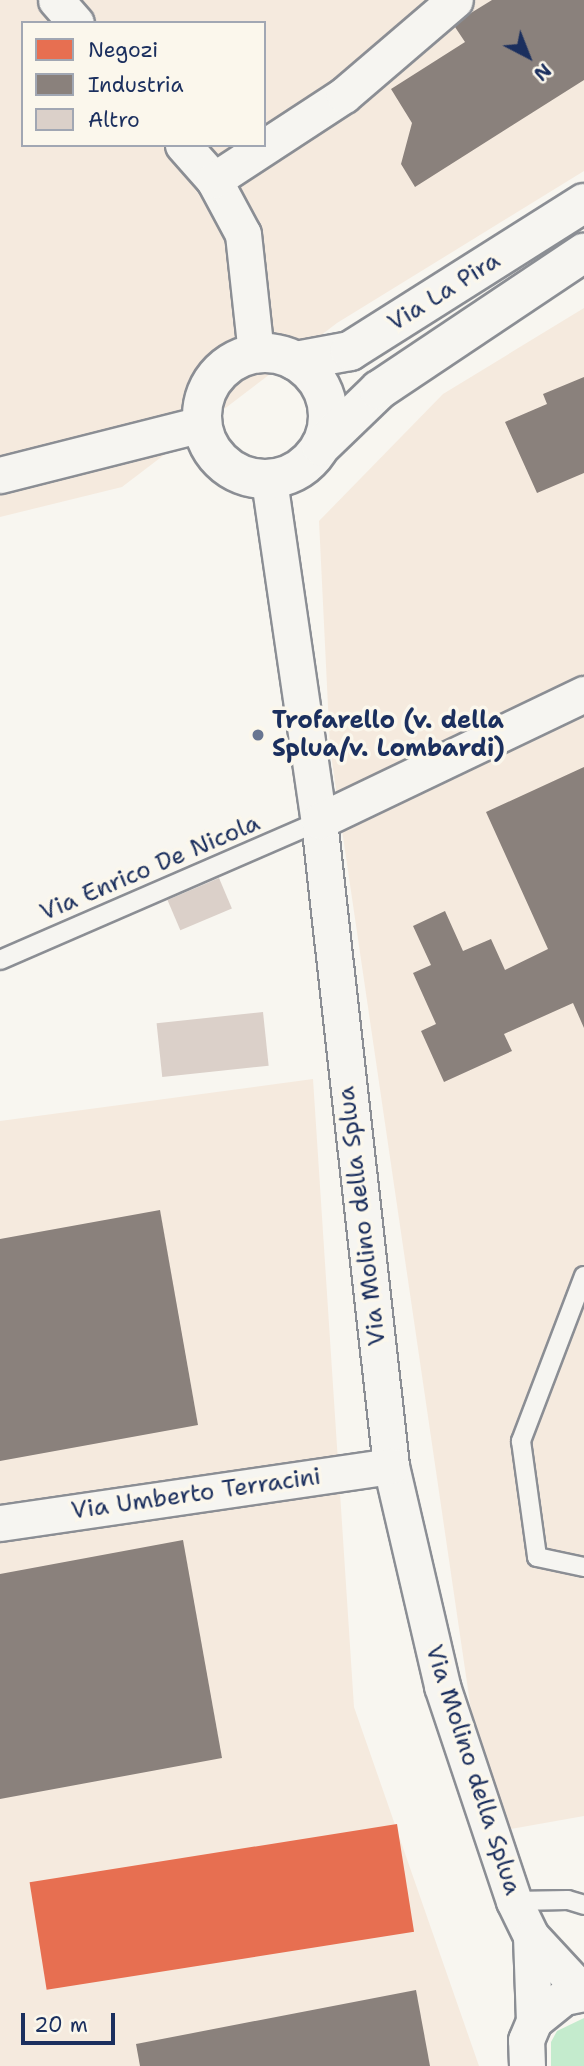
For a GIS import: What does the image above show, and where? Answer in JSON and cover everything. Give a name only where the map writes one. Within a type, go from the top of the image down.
[{"type":"street","points":[[56,0],[74,21]]},
{"type":"street","points":[[266,146],[344,94],[455,0]]},
{"type":"street","points":[[185,147],[214,180],[243,234],[256,354]]},
{"type":"street","points":[[214,180],[264,147]]},
{"type":"street","name":"Via La Pira","points":[[296,361],[350,351],[584,203]]},
{"type":"street","name":"Via La Pira","points":[[321,446],[379,390],[584,253]]},
{"type":"street","points":[[256,354],[277,354],[296,361],[323,390],[327,428],[321,446],[290,475],[270,480],[242,475],[218,459],[202,424],[203,404],[215,379],[237,359],[256,354]]},
{"type":"street","points":[[0,475],[202,424]]},
{"type":"street","name":"Via Molino della Splua","points":[[270,480],[319,821],[391,1466],[442,1686],[514,1900],[531,1936],[584,1993]]},
{"type":"street","points":[[319,821],[584,694]]},
{"type":"street","name":"Via Umberto Terracini","points":[[0,1523],[391,1466]]},
{"type":"street","name":"Via Molino della Splua","points":[[527,2066],[526,2040],[534,2021],[531,1936]]},
{"type":"street","points":[[534,2021],[564,1997],[584,1993]]},
{"type":"lane","name":"Via Enrico De Nicola","points":[[0,960],[319,821]]},
{"type":"lane","points":[[584,1276],[521,1441],[537,1557],[584,1567]]},
{"type":"lane","points":[[514,1900],[568,1900],[584,1905]]},
{"type":"shaded area","points":[[0,0],[584,0],[584,171],[337,323],[122,487],[0,517]]},
{"type":"shaded area","points":[[584,308],[584,1816],[489,1833],[330,748],[319,521],[443,394]]},
{"type":"shaded area","points":[[313,1079],[354,1707],[479,2066],[0,2066],[0,1121]]},
{"type":"green space","points":[[584,2018],[584,2066],[551,2066],[551,2042],[557,2031]]},
{"type":"building: Negozi","points":[[397,1824],[414,1932],[47,1990],[30,1882]]},
{"type":"building: Industria","points":[[492,0],[584,0],[584,80],[415,187],[401,164],[412,123],[391,89],[465,42],[453,24]]},
{"type":"building: Industria","points":[[584,377],[584,473],[537,493],[505,422],[547,404],[543,394]]},
{"type":"building: Industria","points":[[584,767],[584,1028],[573,1003],[504,1034],[512,1051],[444,1082],[421,1031],[436,1024],[413,973],[431,965],[413,926],[445,911],[463,951],[491,939],[505,970],[548,949],[486,812]]},
{"type":"building: Industria","points":[[160,1210],[198,1425],[0,1461],[0,1239]]},
{"type":"building: Industria","points":[[183,1540],[222,1758],[0,1799],[0,1574]]},
{"type":"building: Industria","points":[[416,1990],[430,2066],[140,2066],[136,2044]]},
{"type":"building: Altro","points":[[219,878],[232,908],[180,930],[167,900]]},
{"type":"building: Altro","points":[[263,1012],[269,1066],[162,1077],[157,1023]]},
{"type":"place","name":"Trofarello (v. della Splua/v. Lombardi)","points":[[258,735]]}]
